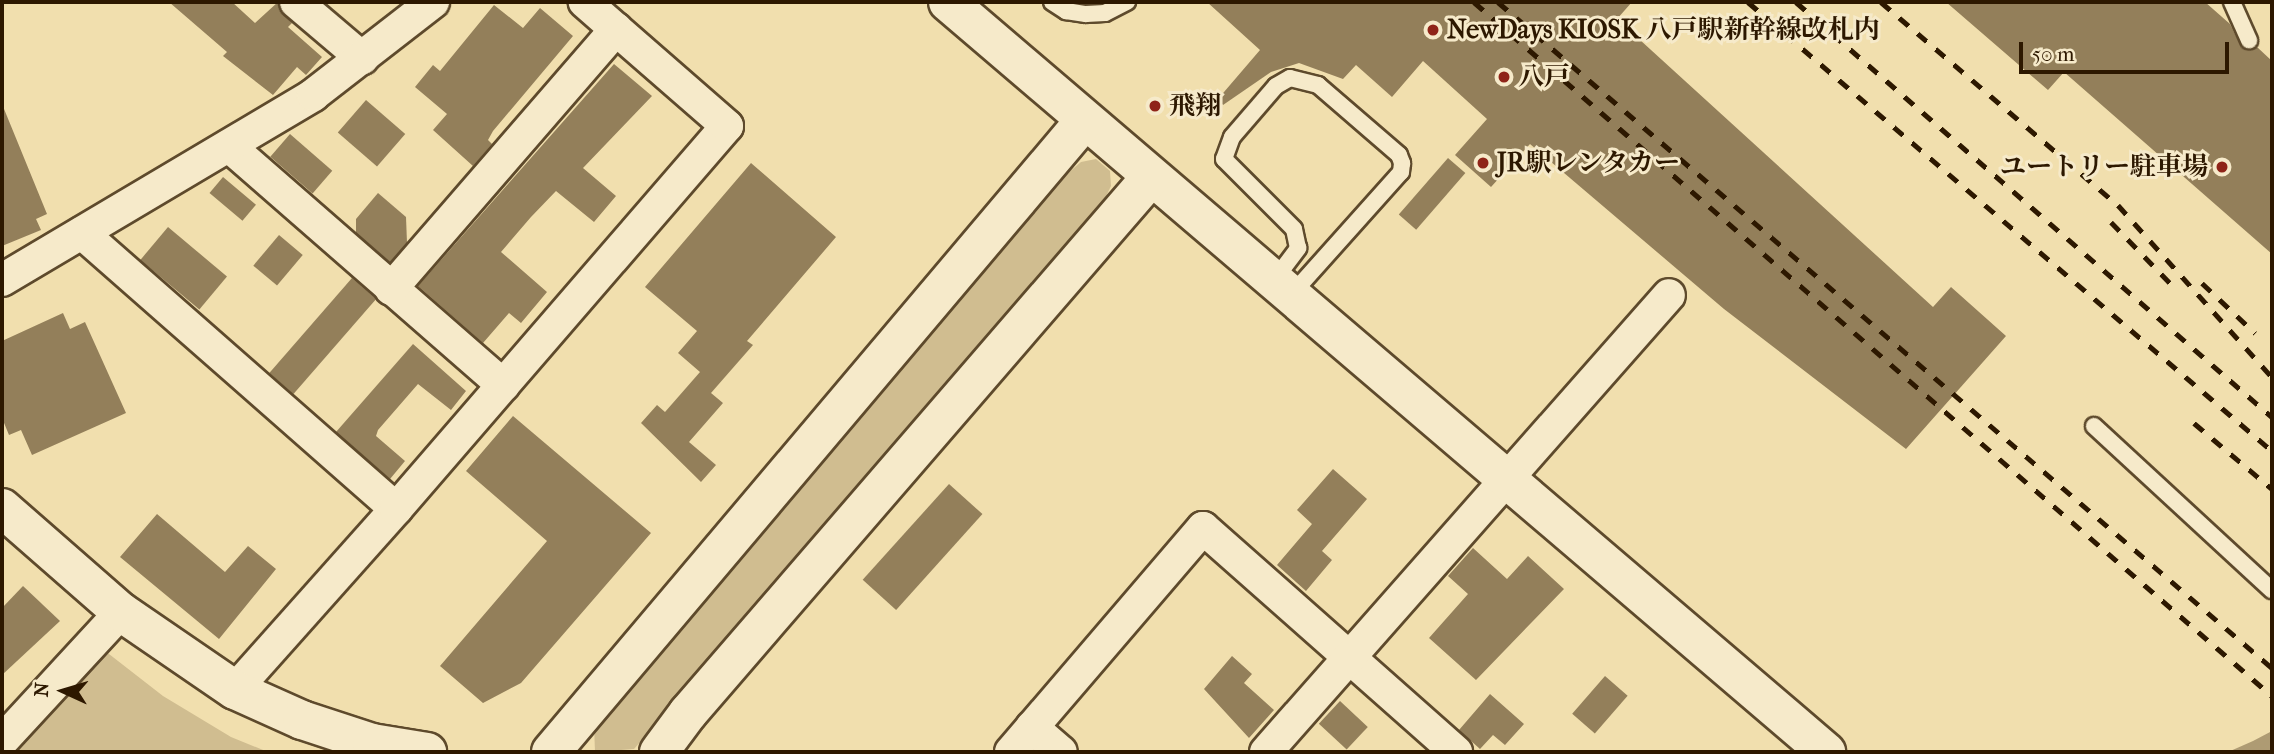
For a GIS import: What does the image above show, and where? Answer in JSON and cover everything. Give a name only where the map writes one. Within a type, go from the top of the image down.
[{"type":"street","points":[[296,2],[362,58]]},
{"type":"street","points":[[2,280],[313,95],[433,2]]},
{"type":"street","points":[[235,690],[396,509],[727,126],[585,2]]},
{"type":"street","points":[[948,2],[1826,752]]},
{"type":"street","points":[[391,289],[616,29]]},
{"type":"street","points":[[551,752],[1085,120]]},
{"type":"street","points":[[229,146],[503,385]]},
{"type":"street","points":[[659,752],[688,713],[1151,177]]},
{"type":"street","points":[[82,233],[396,509]]},
{"type":"street","points":[[1266,752],[1669,295]]},
{"type":"street","points":[[2,509],[121,612],[235,690],[302,720],[372,743],[427,752]]},
{"type":"street","points":[[1011,752],[1203,528],[1456,752]]},
{"type":"street","points":[[4,733],[121,612]]},
{"type":"street","points":[[1032,727],[1061,752]]},
{"type":"lane","points":[[1052,2],[1066,11],[1086,14],[1105,13],[1127,2]]},
{"type":"lane","points":[[2232,2],[2249,40]]},
{"type":"lane","points":[[1290,78],[1318,85],[1399,155],[1402,163],[1401,172],[1284,287],[1298,248],[1294,229],[1224,159],[1232,137],[1276,86],[1290,78]]},
{"type":"lane","points":[[2094,426],[2272,590]]},
{"type":"shaded area","points":[[1096,159],[1110,171],[1111,186],[1095,219],[634,749],[595,752],[594,725],[1054,185],[1081,162]]},
{"type":"shaded area","points":[[100,647],[163,696],[231,737],[268,752],[11,752]]},
{"type":"shaded area","points":[[2272,731],[2272,752],[2228,752],[2253,741]]},
{"type":"building","points":[[169,2],[232,2],[255,23],[278,2],[292,23],[288,27],[322,57],[306,75],[297,67],[273,95],[223,56],[227,52]]},
{"type":"building","points":[[1207,2],[1632,2],[1617,19],[1933,307],[1951,287],[2006,336],[1906,449],[1724,309],[1530,144],[1491,187],[1455,155],[1487,119],[1423,61],[1392,97],[1356,65],[1343,79],[1299,63],[1271,72],[1223,105],[1218,99],[1260,50]]},
{"type":"building","name":"ユートリー駐車場","points":[[1946,2],[2205,2],[2230,24],[2242,48],[2257,47],[2272,61],[2272,254],[2064,72],[2048,90]]},
{"type":"building","points":[[494,5],[523,28],[540,8],[573,36],[493,131],[488,140],[492,144],[473,166],[433,130],[447,114],[415,87],[433,65],[440,71]]},
{"type":"building","points":[[614,64],[652,96],[583,168],[616,196],[594,222],[556,191],[531,217],[501,252],[547,292],[521,323],[509,313],[483,343],[418,286]]},
{"type":"building","points":[[366,100],[405,134],[377,167],[338,132]]},
{"type":"building","points":[[2,104],[47,214],[36,219],[41,230],[2,246]]},
{"type":"building","points":[[290,134],[332,171],[313,193],[270,157]]},
{"type":"building","points":[[1448,158],[1465,173],[1416,230],[1399,215]]},
{"type":"building","points":[[751,163],[836,237],[747,341],[753,345],[711,393],[723,403],[689,442],[716,465],[701,482],[641,423],[657,405],[665,412],[700,372],[678,353],[697,331],[645,287]]},
{"type":"building","points":[[223,177],[256,205],[242,221],[210,193]]},
{"type":"building","points":[[378,193],[406,217],[407,243],[390,262],[356,233],[356,219]]},
{"type":"building","points":[[168,227],[227,276],[199,309],[140,260]]},
{"type":"building","points":[[279,235],[303,255],[277,286],[253,266]]},
{"type":"building","points":[[352,278],[376,299],[293,394],[269,373]]},
{"type":"building","points":[[63,313],[70,329],[85,322],[126,413],[32,455],[21,430],[9,435],[2,418],[2,341]]},
{"type":"building","points":[[413,344],[466,391],[451,410],[418,384],[378,430],[376,436],[405,461],[390,479],[336,432]]},
{"type":"building","points":[[513,416],[651,533],[521,683],[483,703],[440,666],[547,541],[466,471]]},
{"type":"building","points":[[1333,469],[1367,499],[1322,551],[1332,560],[1306,591],[1277,565],[1312,524],[1297,510]]},
{"type":"building","points":[[949,484],[982,514],[896,610],[863,580]]},
{"type":"building","points":[[157,514],[225,572],[248,546],[276,569],[219,639],[120,557]]},
{"type":"building","points":[[1473,548],[1507,579],[1528,556],[1564,589],[1476,680],[1429,638],[1468,594],[1448,576]]},
{"type":"building","points":[[23,586],[60,621],[2,675],[2,608]]},
{"type":"building","points":[[1232,656],[1252,674],[1244,683],[1274,710],[1249,738],[1204,689]]},
{"type":"building","points":[[1605,676],[1628,696],[1595,733],[1572,714]]},
{"type":"building","points":[[1490,694],[1524,724],[1505,745],[1493,735],[1480,749],[1459,730]]},
{"type":"building","points":[[1340,701],[1368,727],[1347,750],[1319,724]]},
{"type":"railway","points":[[1474,2],[2272,696]]},
{"type":"railway","points":[[1498,2],[2272,668]]},
{"type":"railway","points":[[1748,2],[2272,451]]},
{"type":"railway","points":[[1796,2],[2272,417]]},
{"type":"railway","points":[[1881,2],[2118,205],[2272,377]]},
{"type":"railway","points":[[2111,222],[2173,286]]},
{"type":"railway","points":[[2202,283],[2255,333]]},
{"type":"railway","points":[[2194,423],[2272,489]]},
{"type":"place","name":"NewDays KIOSK 八戸駅新幹線改札内","points":[[1433,30]]},
{"type":"place","name":"八戸","points":[[1504,77]]},
{"type":"place","name":"飛翔","points":[[1155,106]]},
{"type":"place","name":"JR駅レンタカー","points":[[1483,163]]},
{"type":"place","name":"ユートリー駐車場","points":[[2222,167]]}]
